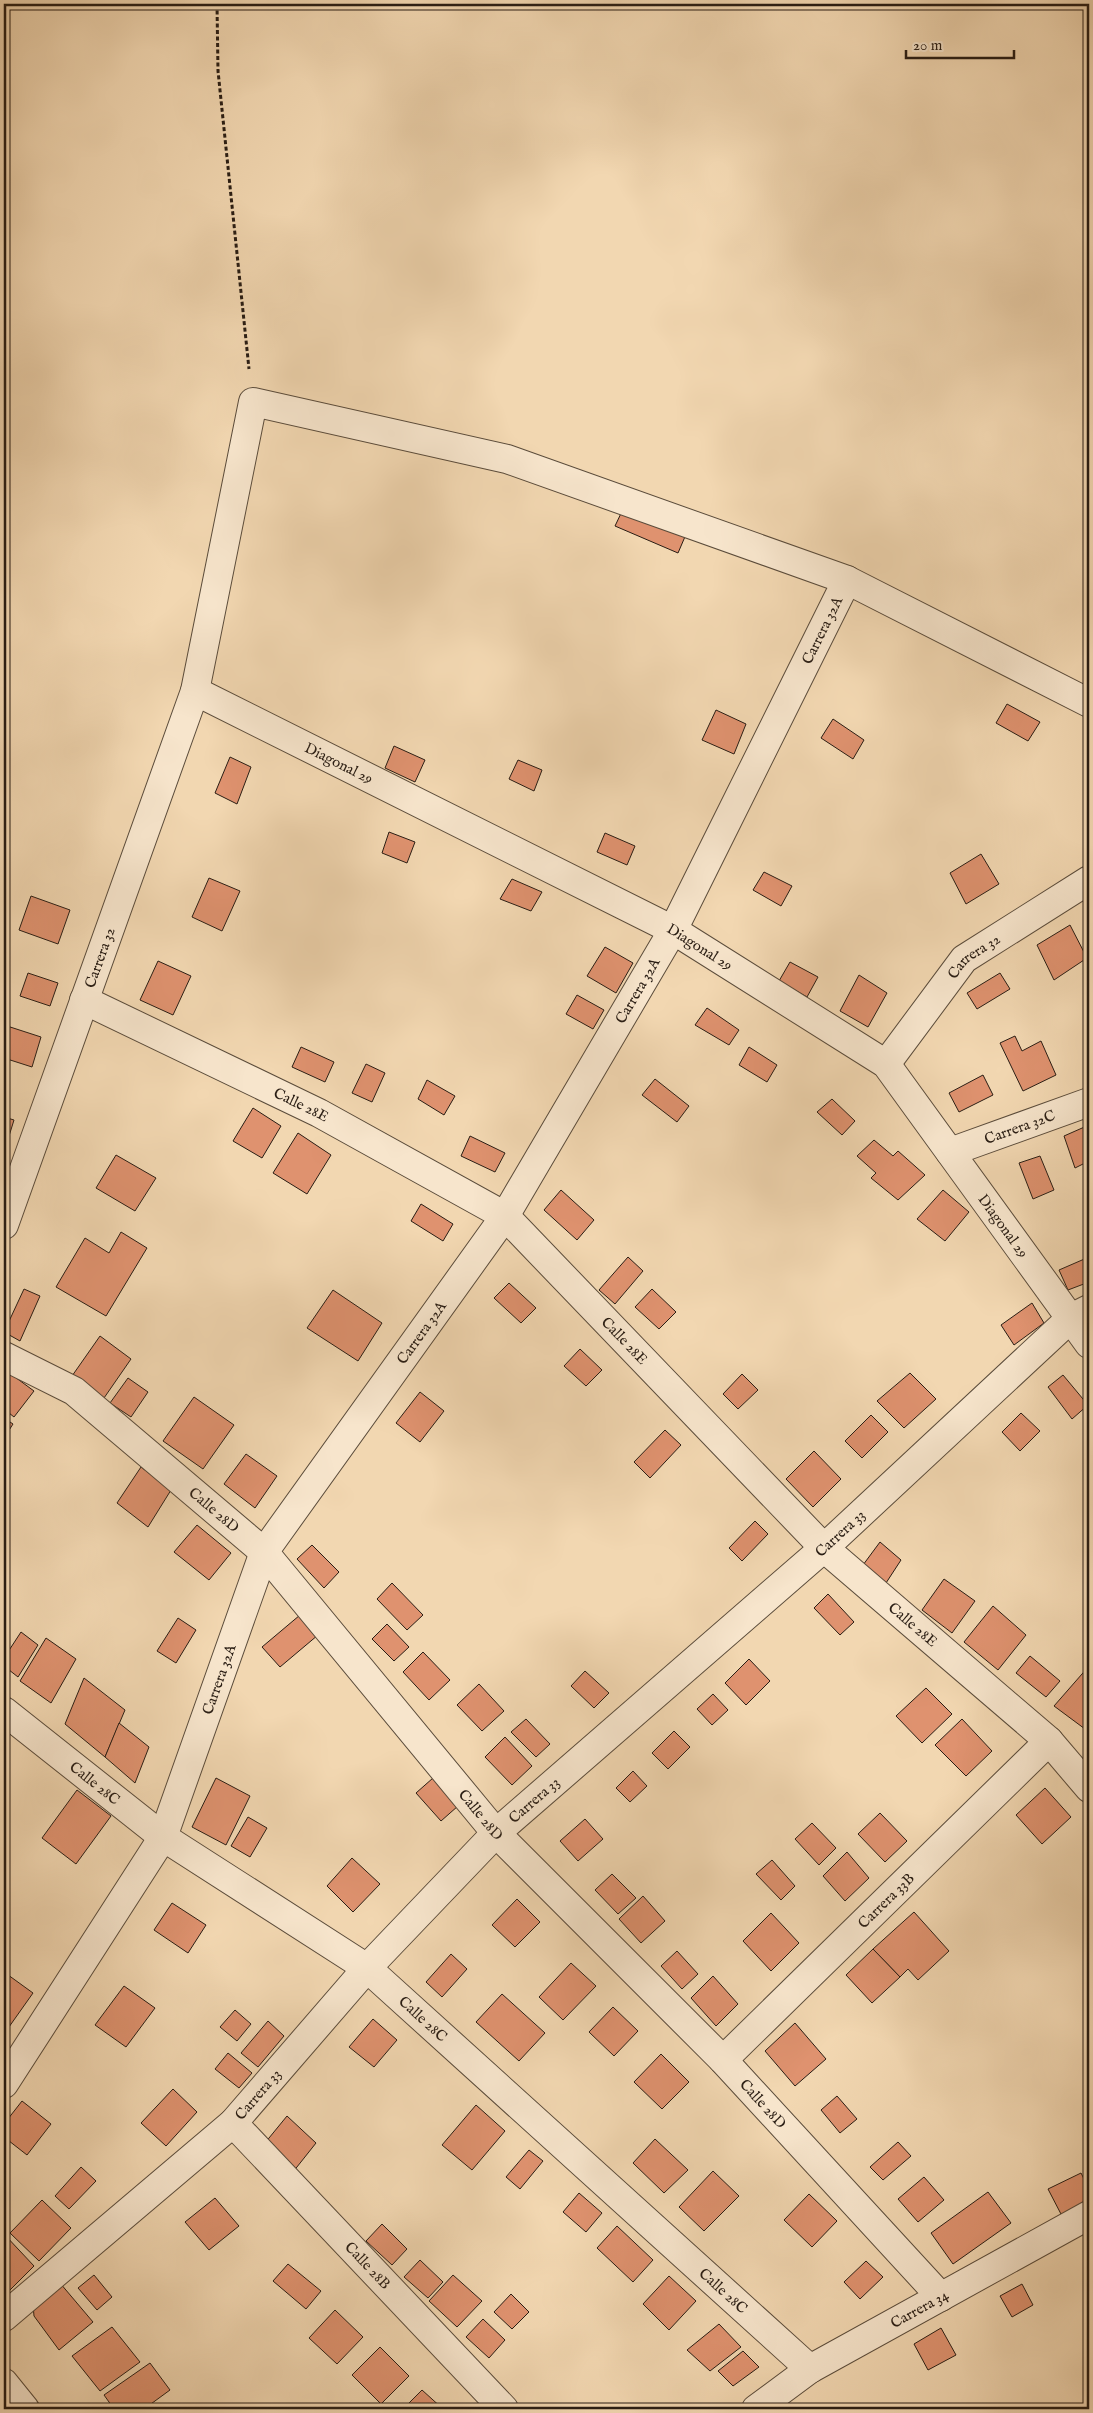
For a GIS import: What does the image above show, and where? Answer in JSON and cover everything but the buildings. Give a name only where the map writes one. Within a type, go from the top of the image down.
[{"type":"street","points":[[253,402],[507,459],[847,580],[1089,703]]},
{"type":"street","name":"Carrera 32","points":[[4,1225],[195,691],[253,402]]},
{"type":"street","name":"Carrera 32A","points":[[4,2084],[163,1837],[264,1552],[505,1216],[674,930],[847,580]]},
{"type":"street","name":"Diagonal 29","points":[[195,691],[674,930],[886,1064],[950,1152],[1080,1313],[1089,1344]]},
{"type":"street","name":"Carrera 32","points":[[886,1064],[964,959],[1089,880]]},
{"type":"street","name":"Calle 28E","points":[[84,1000],[318,1113],[505,1216],[824,1548],[1049,1741],[1089,1788]]},
{"type":"street","name":"Carrera 32C","points":[[950,1152],[1089,1102]]},
{"type":"street","name":"Carrera 33","points":[[4,2317],[233,2122],[367,1968],[496,1833],[824,1548],[1080,1313]]},
{"type":"street","name":"Calle 28D","points":[[4,1356],[74,1390],[264,1552],[496,1833],[722,2060],[942,2297]]},
{"type":"street","name":"Calle 28C","points":[[4,1711],[163,1837],[367,1968],[810,2369]]},
{"type":"street","name":"Carrera 33B","points":[[722,2060],[1049,1741]]},
{"type":"street","name":"Calle 28B","points":[[233,2122],[504,2409]]},
{"type":"street","name":"Carrera 34","points":[[756,2409],[810,2369],[1089,2215]]},
{"type":"street","points":[[4,2383],[24,2409]]},
{"type":"path","points":[[217,4],[218,72],[253,402]]}]
